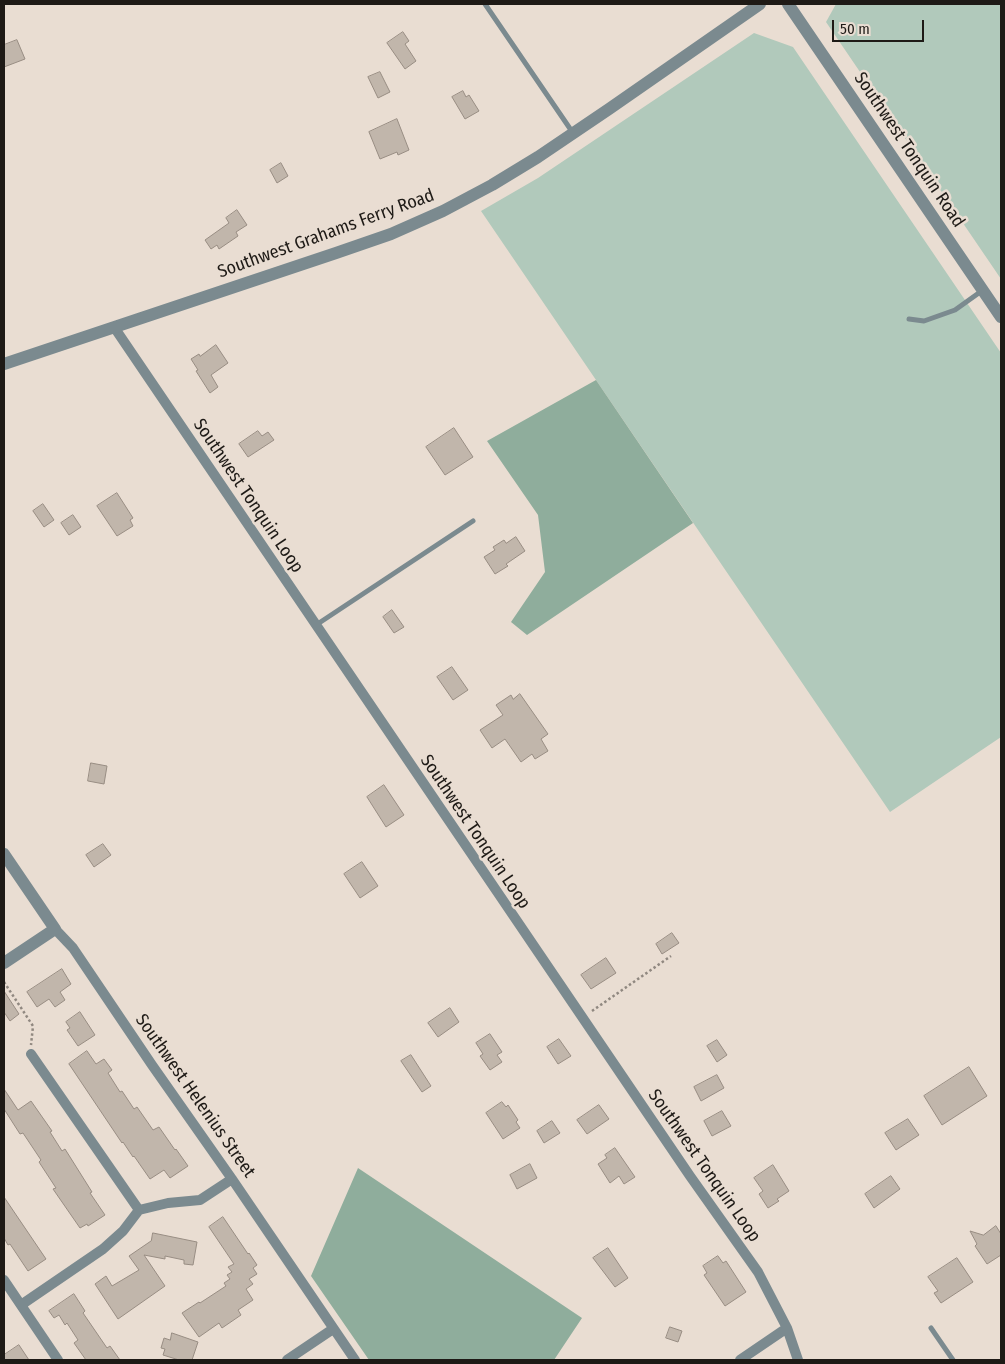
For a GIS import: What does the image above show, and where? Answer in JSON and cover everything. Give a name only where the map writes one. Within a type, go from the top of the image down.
[{"type":"street","name":"Southwest Grahams Ferry Road","points":[[4,364],[391,234],[443,211],[492,185],[538,157],[760,4]]},
{"type":"street","name":"Southwest Tonquin Road","points":[[788,4],[983,290],[999,309]]},
{"type":"street","name":"Southwest Tonquin Loop","points":[[114,327],[582,1018],[758,1272],[787,1328],[798,1360]]},
{"type":"street","name":"Southwest Helenius Street","points":[[4,854],[55,928],[73,948],[355,1360]]},
{"type":"street","points":[[4,963],[55,928]]},
{"type":"street","points":[[30,1054],[139,1210]]},
{"type":"street","points":[[21,1305],[103,1249],[123,1231],[139,1210],[168,1203],[200,1200],[232,1179]]},
{"type":"street","points":[[4,1280],[58,1360]]},
{"type":"street","points":[[740,1360],[787,1328]]},
{"type":"street","points":[[287,1360],[333,1329]]},
{"type":"lane","points":[[485,4],[573,133]]},
{"type":"lane","points":[[909,319],[924,321],[955,310],[983,290]]},
{"type":"lane","points":[[316,625],[473,521]]},
{"type":"lane","points":[[931,1328],[953,1360]]},
{"type":"path","points":[[582,1018],[671,956]]},
{"type":"path","points":[[4,982],[33,1026],[30,1054]]},
{"type":"green space","points":[[836,4],[1001,4],[1001,279],[826,22]]},
{"type":"green space","points":[[754,33],[793,47],[1001,353],[1001,737],[890,812],[481,211],[538,178]]},
{"type":"green space","points":[[596,380],[693,523],[527,635],[511,622],[545,572],[538,515],[487,441]]},
{"type":"green space","points":[[358,1168],[582,1318],[554,1360],[369,1360],[311,1276]]},
{"type":"building","points":[[403,32],[409,41],[405,44],[416,61],[405,69],[387,43]]},
{"type":"building","points":[[17,40],[25,59],[4,67],[4,45]]},
{"type":"building","points":[[380,72],[390,92],[378,98],[368,77]]},
{"type":"building","points":[[463,91],[466,97],[469,95],[479,111],[465,119],[452,97]]},
{"type":"building","points":[[397,119],[409,150],[398,155],[397,152],[380,159],[369,132]]},
{"type":"building","points":[[281,163],[288,176],[277,183],[270,170]]},
{"type":"building","points":[[237,210],[247,225],[236,232],[238,236],[219,249],[217,245],[211,249],[205,240],[229,223],[226,218]]},
{"type":"building","points":[[216,345],[228,363],[211,375],[218,387],[210,393],[191,359],[199,354],[200,356]]},
{"type":"building","points":[[454,428],[473,457],[445,475],[426,447]]},
{"type":"building","points":[[258,431],[262,436],[268,432],[274,440],[248,457],[239,444]]},
{"type":"building","points":[[117,493],[133,518],[130,520],[133,526],[117,536],[97,506]]},
{"type":"building","points":[[43,504],[54,520],[44,527],[33,511]]},
{"type":"building","points":[[73,515],[81,527],[69,535],[61,523]]},
{"type":"building","points":[[516,537],[525,551],[506,564],[508,566],[495,574],[484,557],[495,550],[493,547],[504,540],[506,543]]},
{"type":"building","points":[[392,610],[404,627],[394,633],[383,617]]},
{"type":"building","points":[[452,667],[468,690],[453,700],[437,677]]},
{"type":"building","points":[[520,694],[548,734],[541,739],[548,751],[535,759],[532,754],[521,762],[505,739],[492,748],[480,730],[503,715],[496,705],[511,695],[513,699]]},
{"type":"building","points":[[91,763],[107,766],[104,784],[88,781]]},
{"type":"building","points":[[384,785],[404,815],[386,827],[367,797]]},
{"type":"building","points":[[103,844],[111,855],[94,867],[86,855]]},
{"type":"building","points":[[362,862],[378,886],[360,898],[344,874]]},
{"type":"building","points":[[672,933],[679,943],[662,954],[656,944]]},
{"type":"building","points":[[606,958],[616,973],[591,989],[581,975]]},
{"type":"building","points":[[62,969],[71,984],[60,992],[65,1000],[55,1007],[49,999],[37,1007],[27,992]]},
{"type":"building","points":[[4,991],[19,1014],[10,1021],[4,1012]]},
{"type":"building","points":[[450,1008],[459,1022],[438,1037],[428,1023]]},
{"type":"building","points":[[80,1012],[95,1035],[78,1046],[67,1030],[70,1028],[66,1022]]},
{"type":"building","points":[[490,1034],[502,1052],[497,1055],[502,1062],[490,1070],[480,1056],[483,1054],[476,1043]]},
{"type":"building","points":[[559,1039],[571,1056],[558,1064],[547,1047]]},
{"type":"building","points":[[717,1040],[727,1055],[717,1062],[707,1046]]},
{"type":"building","points":[[87,1051],[96,1064],[104,1059],[112,1070],[108,1073],[120,1092],[122,1091],[134,1109],[137,1107],[153,1130],[159,1127],[188,1166],[170,1178],[164,1170],[150,1179],[122,1143],[69,1064]]},
{"type":"building","points":[[411,1055],[431,1086],[422,1092],[401,1061]]},
{"type":"building","points":[[969,1067],[987,1096],[942,1125],[924,1096]]},
{"type":"building","points":[[717,1075],[724,1088],[701,1101],[694,1087]]},
{"type":"building","points":[[4,1089],[18,1110],[31,1101],[52,1131],[50,1132],[62,1151],[65,1149],[105,1215],[88,1226],[87,1224],[80,1228],[53,1189],[56,1188],[39,1162],[41,1160],[23,1133],[20,1134],[4,1109]]},
{"type":"building","points":[[502,1102],[506,1107],[508,1105],[518,1120],[516,1122],[520,1128],[503,1139],[486,1113]]},
{"type":"building","points":[[599,1105],[609,1119],[587,1134],[577,1120]]},
{"type":"building","points":[[722,1111],[731,1126],[712,1136],[704,1121]]},
{"type":"building","points":[[908,1119],[919,1135],[896,1150],[885,1133]]},
{"type":"building","points":[[552,1121],[560,1133],[544,1143],[537,1131]]},
{"type":"building","points":[[615,1148],[635,1177],[624,1184],[619,1176],[610,1183],[598,1164],[607,1158],[605,1155]]},
{"type":"building","points":[[530,1164],[537,1178],[517,1189],[510,1175]]},
{"type":"building","points":[[773,1165],[789,1191],[768,1208],[759,1194],[763,1191],[754,1178]]},
{"type":"building","points":[[891,1176],[900,1189],[874,1208],[865,1194]]},
{"type":"building","points":[[4,1197],[46,1259],[28,1271],[4,1238]]},
{"type":"building","points":[[223,1217],[257,1265],[253,1268],[257,1274],[249,1279],[253,1284],[246,1289],[253,1300],[238,1310],[241,1315],[222,1328],[219,1323],[199,1337],[182,1313],[226,1286],[224,1283],[230,1279],[227,1275],[232,1272],[228,1267],[234,1264],[209,1227]]},
{"type":"building","points":[[996,1226],[1001,1234],[1001,1255],[987,1264],[975,1246],[977,1244],[970,1231],[983,1235]]},
{"type":"building","points":[[153,1233],[197,1242],[193,1265],[184,1264],[184,1260],[165,1256],[165,1259],[144,1255],[165,1286],[118,1319],[95,1284],[106,1276],[112,1286],[139,1270],[129,1256],[151,1241]]},
{"type":"building","points":[[608,1248],[628,1278],[615,1287],[593,1258]]},
{"type":"building","points":[[718,1256],[723,1263],[726,1261],[746,1292],[725,1306],[704,1275],[707,1273],[703,1266]]},
{"type":"building","points":[[957,1258],[973,1282],[941,1303],[934,1293],[938,1291],[928,1277]]},
{"type":"building","points":[[74,1294],[85,1311],[83,1313],[107,1348],[110,1346],[120,1360],[86,1360],[74,1343],[78,1340],[67,1323],[65,1325],[59,1315],[54,1318],[49,1311]]},
{"type":"building","points":[[670,1327],[682,1331],[678,1342],[666,1338]]},
{"type":"building","points":[[172,1333],[198,1342],[192,1360],[179,1360],[163,1355],[165,1349],[161,1348],[164,1338],[170,1340]]},
{"type":"building","points":[[19,1345],[29,1360],[4,1360],[4,1355]]}]
